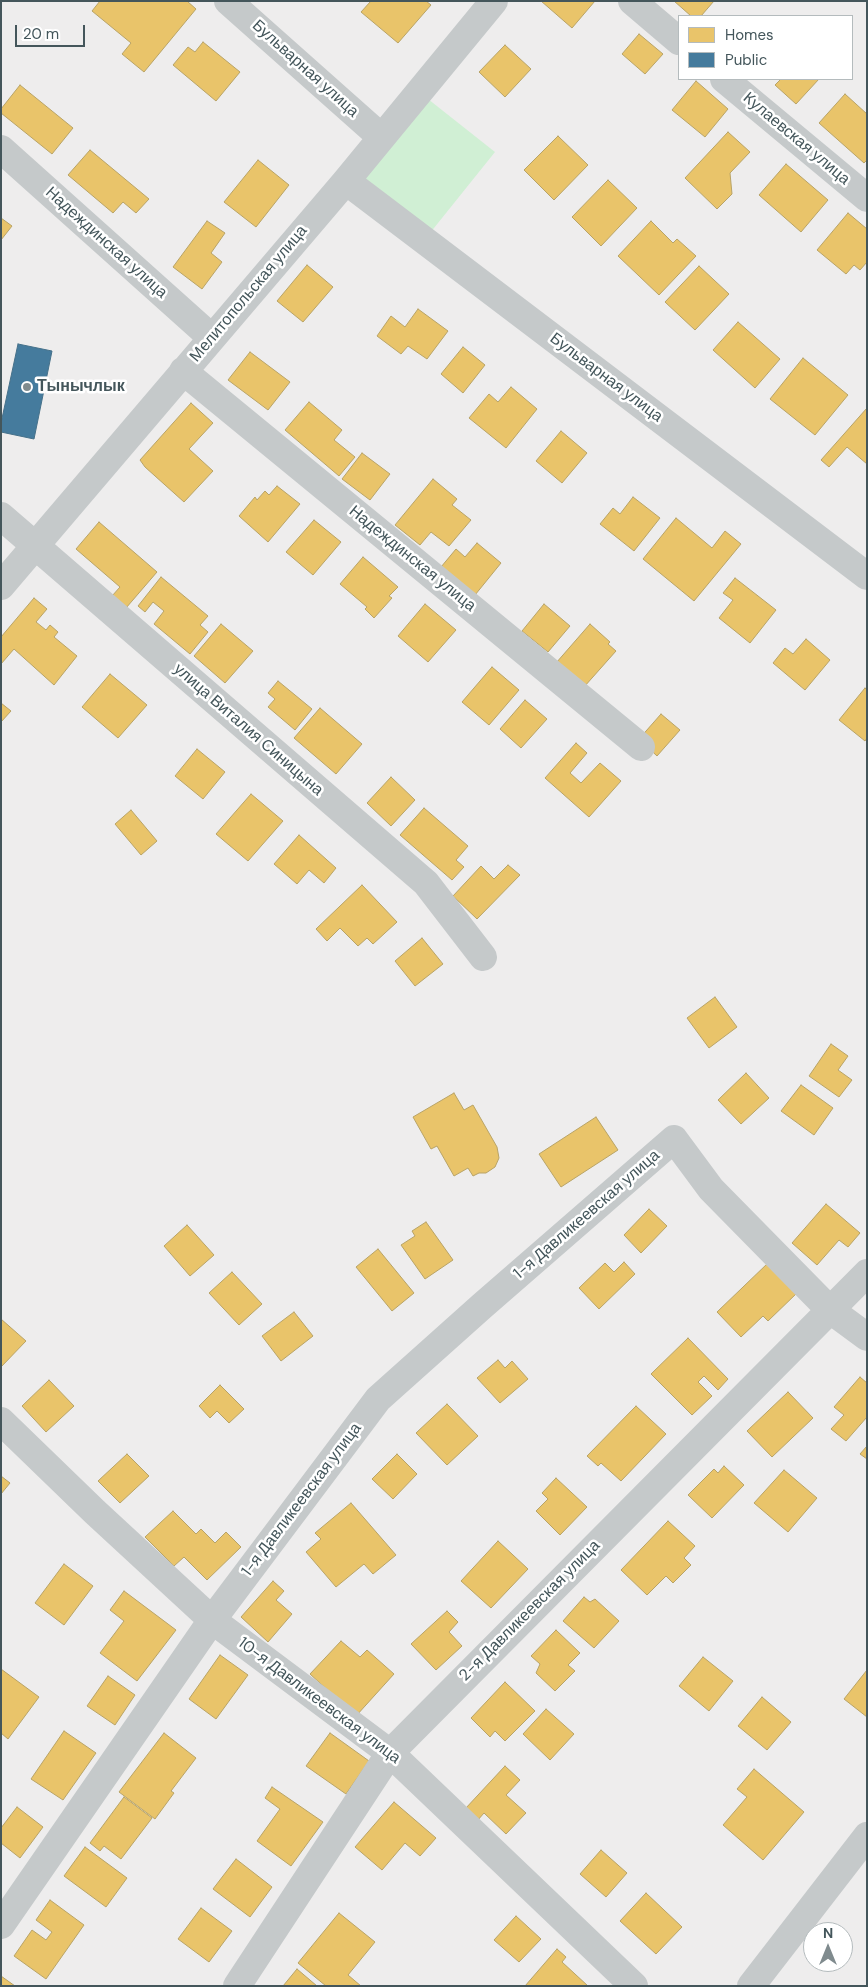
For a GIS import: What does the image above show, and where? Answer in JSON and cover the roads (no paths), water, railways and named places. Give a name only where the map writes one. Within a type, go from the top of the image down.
[{"type":"street","name":"Бульварная улица","points":[[228,1],[381,137]]},
{"type":"street","name":"Мелитопольская улица","points":[[1,586],[346,181],[494,1]]},
{"type":"street","points":[[632,1],[678,40]]},
{"type":"street","name":"Кулаевская улица","points":[[725,80],[867,198]]},
{"type":"street","name":"Надеждинская улица","points":[[1,149],[212,338]]},
{"type":"street","name":"Бульварная улица","points":[[346,181],[867,576]]},
{"type":"street","name":"Надеждинская улица","points":[[183,372],[641,747]]},
{"type":"street","name":"улица Виталия Синицына","points":[[1,516],[426,883],[483,957]]},
{"type":"street","name":"1-я Давликеевская улица","points":[[1,1925],[212,1620],[378,1400],[489,1299],[674,1139],[710,1189],[829,1309]]},
{"type":"street","name":"2-я Давликеевская улица","points":[[237,1986],[390,1753],[829,1309],[867,1273]]},
{"type":"street","points":[[829,1309],[867,1337]]},
{"type":"street","name":"10-я Давликеевская улица","points":[[1,1421],[94,1512],[212,1620],[390,1753],[634,1986]]},
{"type":"street","points":[[751,1986],[867,1836]]},
{"type":"place","name":"Тынычлык","points":[[27,387]]}]
